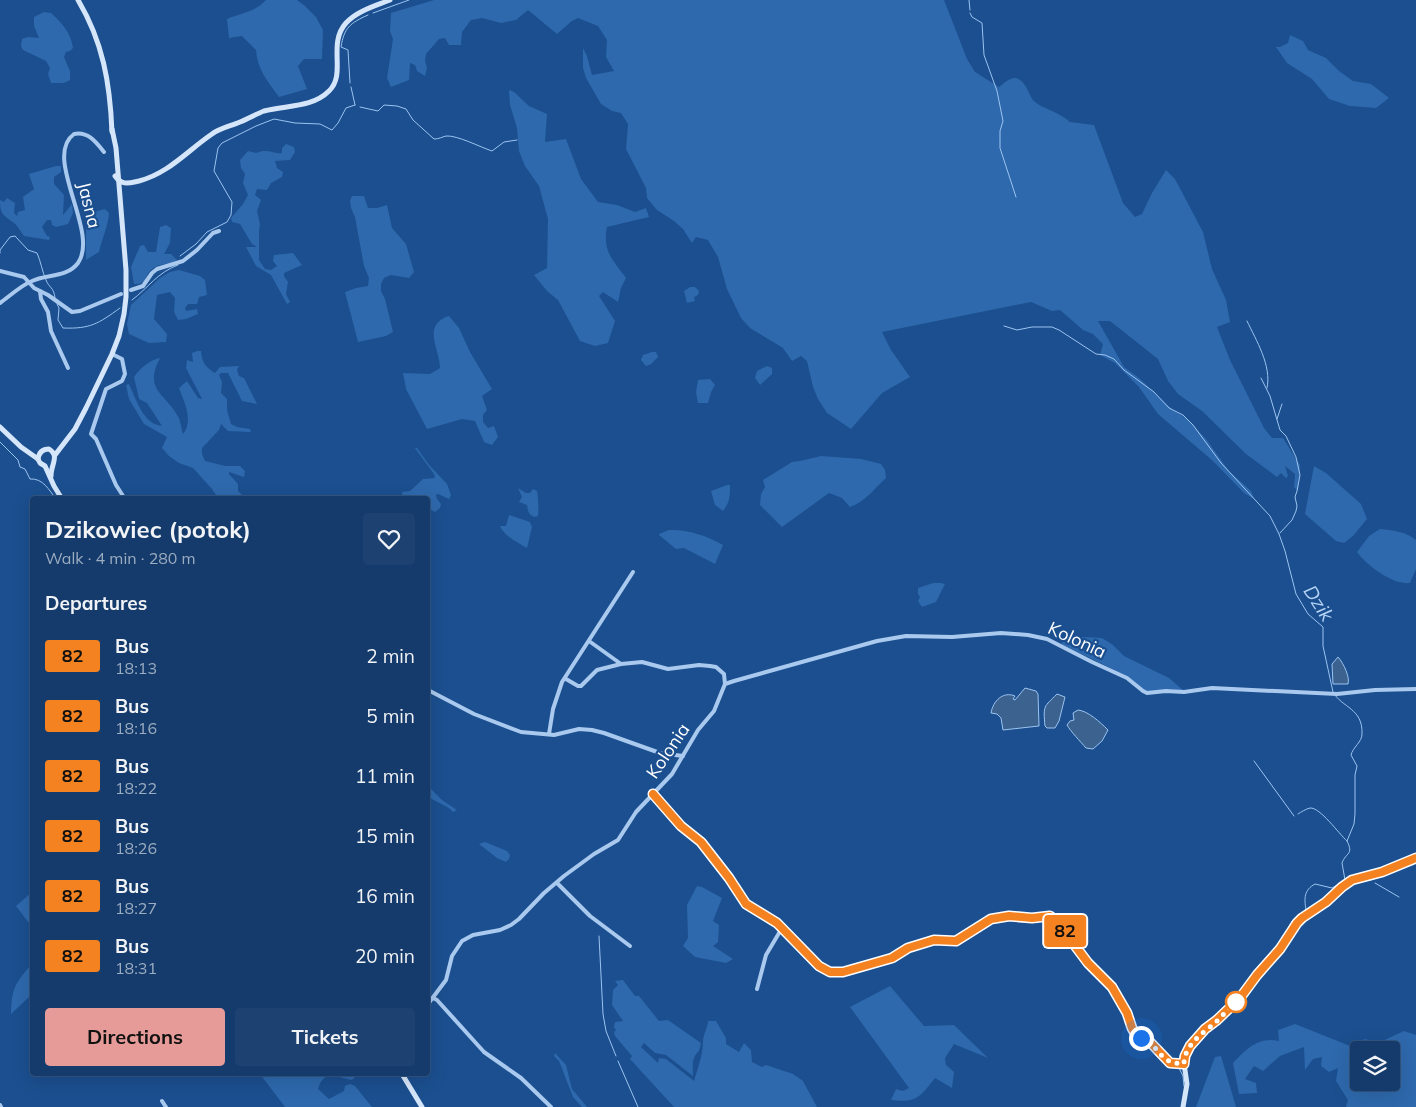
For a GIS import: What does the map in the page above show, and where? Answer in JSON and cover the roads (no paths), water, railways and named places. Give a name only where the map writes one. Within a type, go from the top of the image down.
[{"type":"main road","points":[[78,0],[93,27],[107,75],[112,129],[123,188],[120,194]]},
{"type":"main road","points":[[121,179],[140,180],[151,177],[163,171],[218,130],[263,111],[312,102],[326,94],[332,88],[336,78],[336,46],[344,26],[360,13],[390,0]]},
{"type":"main road","points":[[53,453],[75,429],[119,336],[126,297],[126,270],[116,187],[121,179]]},
{"type":"main road","points":[[121,179],[121,222]]},
{"type":"main road","points":[[0,426],[26,451],[39,456]]},
{"type":"main road","points":[[39,456],[46,449],[53,453],[55,460],[52,464],[51,476]]},
{"type":"main road","points":[[39,456],[40,462],[51,476],[60,496]]},
{"type":"main road","points":[[45,466],[52,464]]},
{"type":"main road","points":[[1183,1107],[1187,1084],[1184,1064],[1185,1056],[1190,1046],[1205,1029],[1240,998],[1280,949],[1297,923],[1352,880],[1382,872],[1416,858]]},
{"type":"main road","points":[[403,1076],[422,1107]]},
{"type":"street","name":"Jasna","points":[[0,303],[29,282],[59,275],[74,268],[78,263],[83,252],[83,236],[82,226],[67,177],[65,159],[68,141],[74,134],[84,134],[92,139],[104,152]]},
{"type":"street","points":[[131,290],[143,286],[153,271],[183,261],[197,250],[213,233],[219,231]]},
{"type":"street","points":[[0,272],[17,274],[26,278],[34,288],[55,300],[68,311],[74,312],[121,294]]},
{"type":"street","points":[[40,291],[41,299],[48,312],[51,331],[68,368]]},
{"type":"street","points":[[112,354],[122,359],[125,376],[122,381],[106,389],[91,434],[96,439],[116,485],[123,496]]},
{"type":"street","points":[[549,734],[553,709],[562,682],[566,679],[633,572]]},
{"type":"street","name":"Kolonia","points":[[725,684],[877,641],[906,636],[952,637],[1001,633],[1028,634],[1047,639],[1128,678],[1142,692],[1147,693],[1184,692],[1219,688],[1335,694],[1416,689]]},
{"type":"street","points":[[589,641],[620,664]]},
{"type":"street","name":"Kolonia","points":[[430,1002],[446,980],[452,956],[462,941],[473,934],[500,930],[511,925],[556,883],[589,858],[618,840],[636,812],[672,774],[698,730],[714,711],[725,684],[724,674],[710,666],[699,665],[668,669],[642,662],[620,664]]},
{"type":"street","points":[[566,679],[581,686],[597,670],[620,664]]},
{"type":"street","points":[[430,691],[459,708],[490,722],[521,732],[559,734],[579,729],[592,730],[660,753],[683,756]]},
{"type":"street","points":[[653,794],[681,826],[701,842],[729,878],[746,904],[782,928],[825,970],[836,973],[892,958],[908,948],[934,940],[956,941],[991,919],[1009,916],[1032,918],[1050,916],[1061,927],[1088,963],[1112,987],[1127,1013],[1136,1035],[1150,1042],[1170,1063],[1184,1064]]},
{"type":"street","points":[[556,883],[566,890],[590,916],[630,946]]},
{"type":"street","points":[[757,989],[766,955],[782,928]]},
{"type":"street","points":[[433,998],[491,1057],[521,1078],[551,1107]]},
{"type":"street","points":[[162,1100],[166,1107]]},
{"type":"waterway","points":[[373,13],[409,0]]},
{"type":"waterway","points":[[969,0],[970,10]]},
{"type":"waterway","points":[[970,13],[972,17],[982,23],[984,55],[997,91],[1003,121],[1000,131],[1000,148],[1016,197]]},
{"type":"waterway","points":[[350,83],[348,50],[341,47],[342,40],[352,24],[368,15]]},
{"type":"waterway","points":[[351,87],[355,105]]},
{"type":"waterway","points":[[180,256],[196,244],[207,232],[227,222],[231,215],[232,202],[214,171],[218,148],[222,143],[274,119],[295,123],[320,124],[332,130],[346,108],[355,105]]},
{"type":"waterway","points":[[360,107],[378,111],[384,105],[406,109],[413,120],[434,139],[451,136],[492,151],[504,142],[517,140]]},
{"type":"waterway","points":[[0,253],[0,250],[10,237],[15,236],[28,250],[37,253],[47,283],[54,292],[55,298]]},
{"type":"waterway","points":[[132,300],[159,276],[178,265]]},
{"type":"waterway","points":[[57,304],[59,308],[58,320],[63,328],[80,328],[93,324],[120,308]]},
{"type":"waterway","points":[[1247,321],[1265,362],[1268,380],[1267,388]]},
{"type":"waterway","name":"Dzik","points":[[1004,326],[1017,330],[1032,327],[1052,327],[1096,354],[1114,359],[1124,370],[1154,392],[1169,408],[1183,415],[1193,425],[1221,463],[1270,516],[1285,551],[1296,594],[1308,614],[1323,627],[1323,646],[1333,692],[1356,714],[1361,725],[1362,737],[1351,755],[1357,766],[1355,775],[1355,814],[1354,824],[1347,841],[1350,851],[1342,863],[1345,880]]},
{"type":"waterway","points":[[1261,378],[1270,396],[1280,430],[1286,436],[1296,457],[1300,475],[1295,497],[1296,511],[1292,520],[1280,533]]},
{"type":"waterway","points":[[1277,419],[1282,404]]},
{"type":"waterway","points":[[0,442],[18,460],[20,467],[25,469],[30,479],[39,480],[54,496]]},
{"type":"waterway","points":[[1254,761],[1294,816]]},
{"type":"waterway","points":[[1298,814],[1308,808],[1314,809],[1324,816],[1347,841]]},
{"type":"waterway","points":[[1402,866],[1416,862]]},
{"type":"waterway","points":[[1367,879],[1371,880],[1383,874]]},
{"type":"waterway","name":"Dzik","points":[[1272,953],[1283,940],[1292,921],[1306,910],[1306,895],[1311,886],[1315,884],[1332,888],[1354,875],[1363,875]]},
{"type":"waterway","points":[[1375,883],[1399,897]]},
{"type":"waterway","points":[[599,936],[603,1014],[606,1031],[616,1056]]},
{"type":"waterway","name":"Dzik","points":[[1265,961],[1270,956]]},
{"type":"waterway","name":"Dzik","points":[[1207,1025],[1223,1012],[1262,964]]},
{"type":"waterway","name":"Dzik","points":[[1178,1062],[1187,1043],[1202,1029]]},
{"type":"waterway","points":[[618,1061],[638,1107]]},
{"type":"waterway","name":"Dzik","points":[[1178,1066],[1183,1076],[1184,1086]]}]
